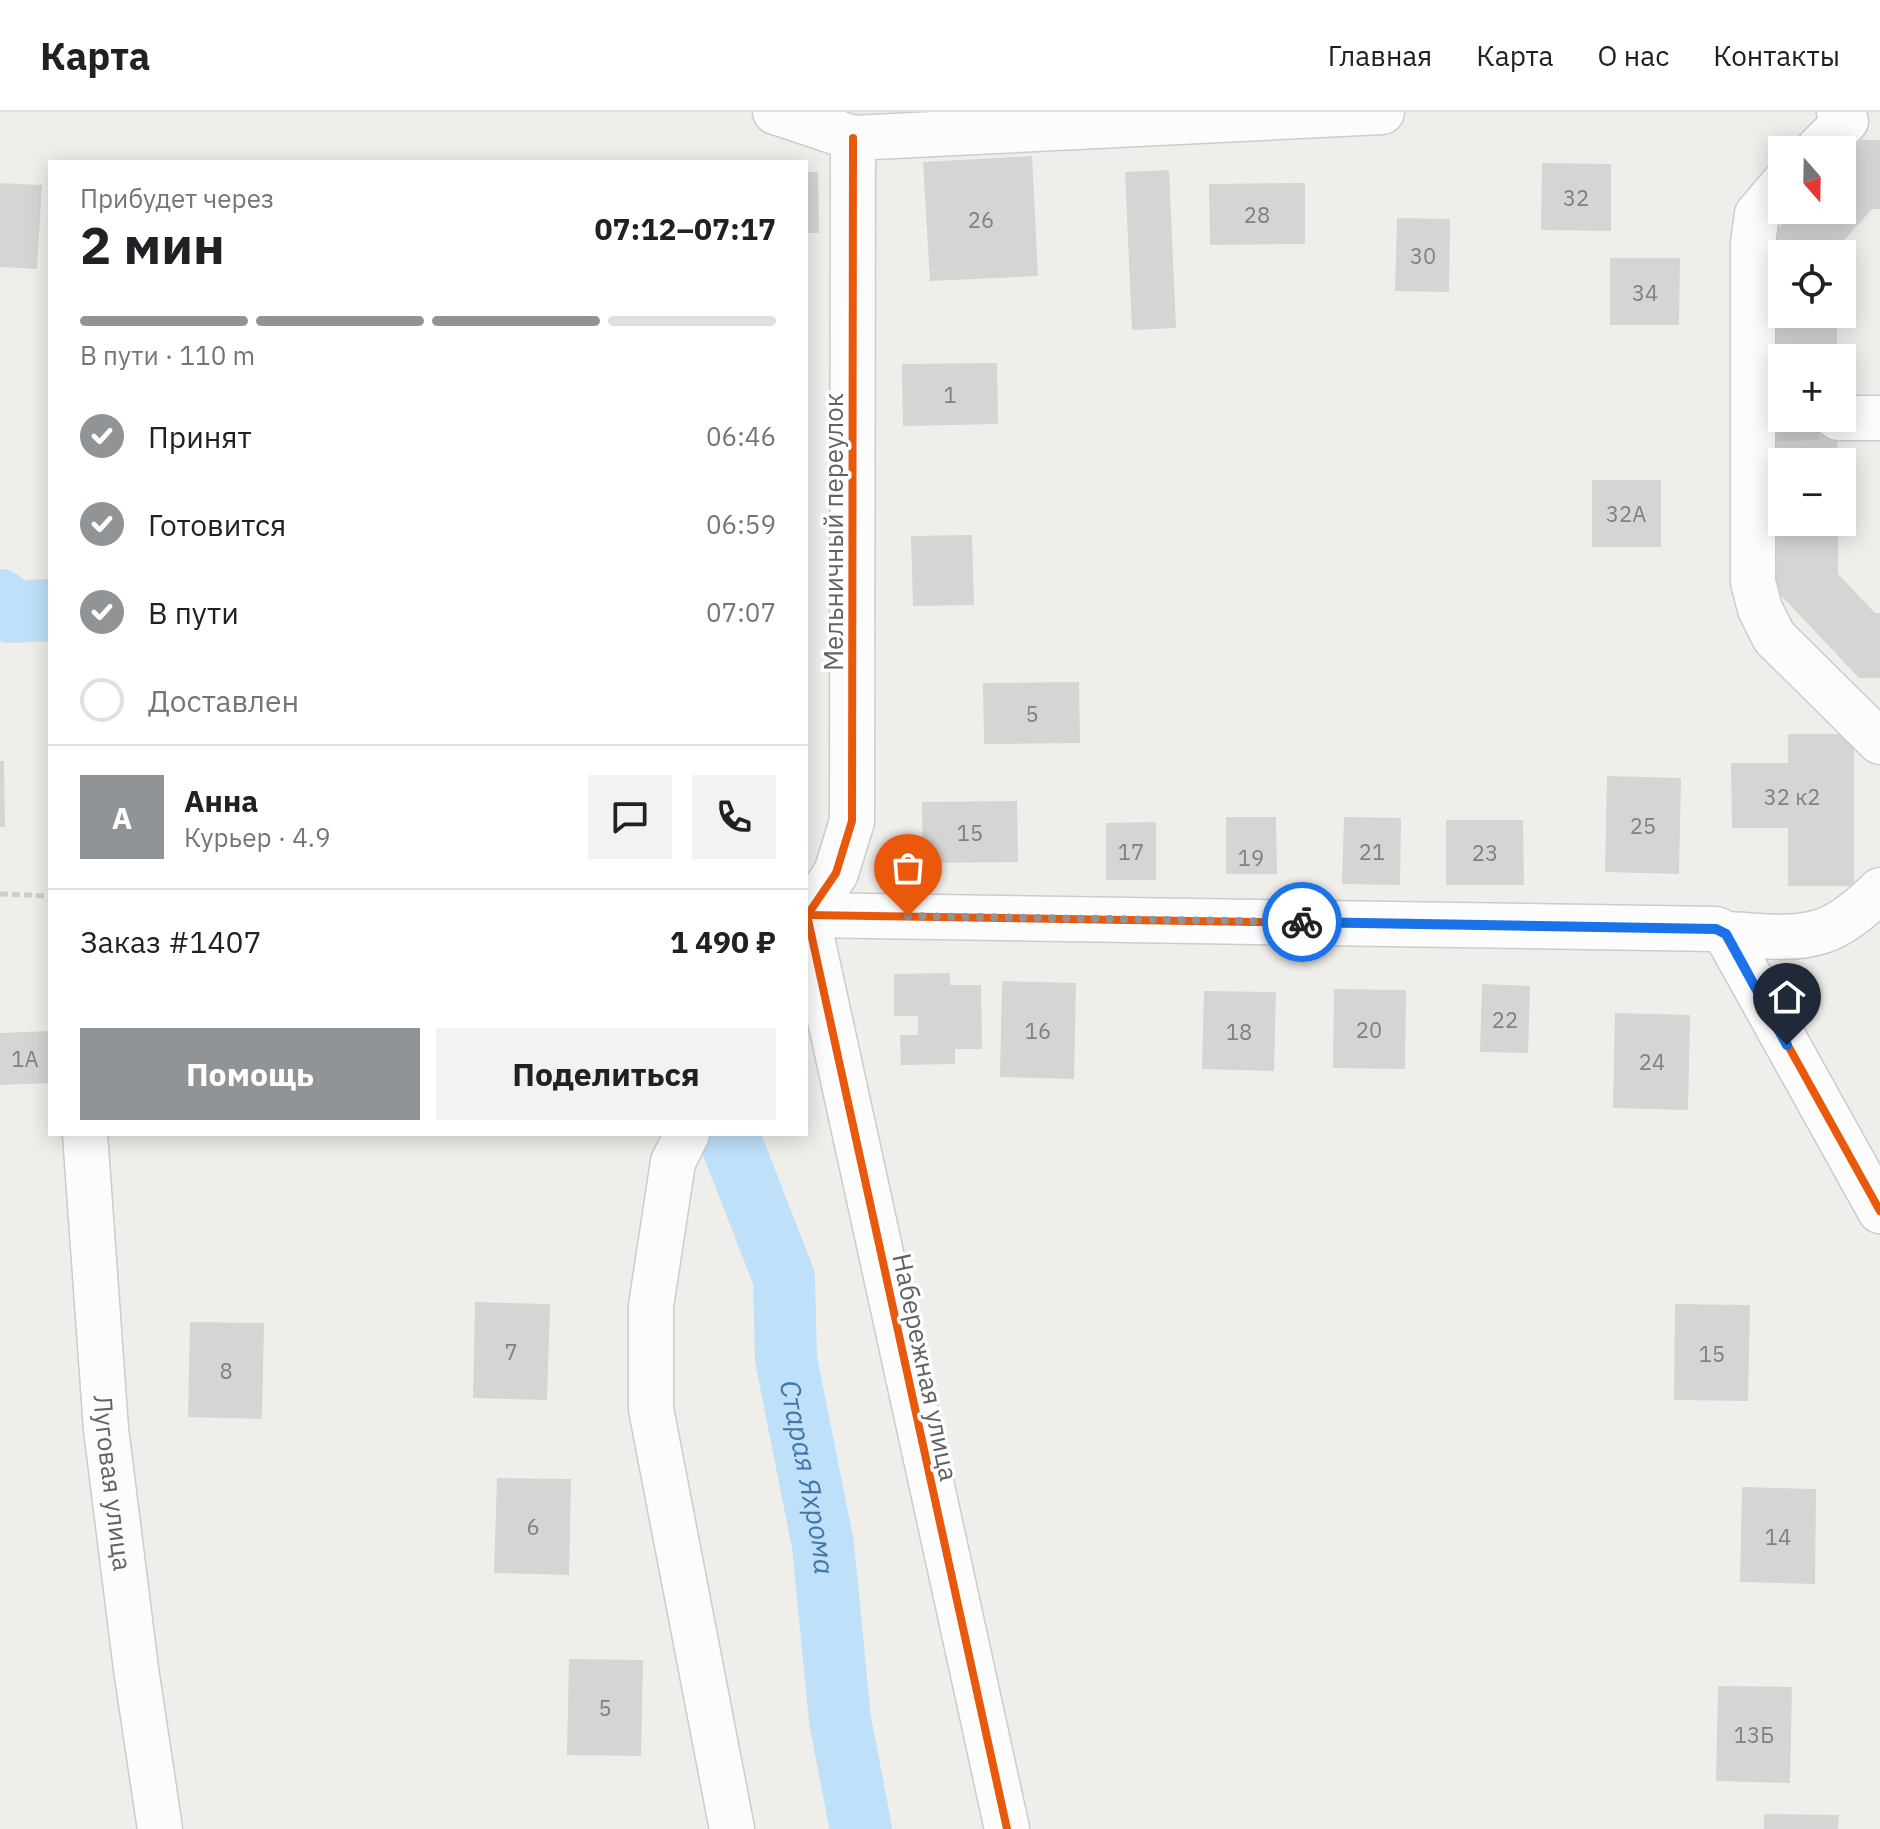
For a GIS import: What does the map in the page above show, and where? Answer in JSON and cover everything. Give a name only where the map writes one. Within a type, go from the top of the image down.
[{"type":"street","points":[[775,112],[853,138],[1382,112]]},
{"type":"street","name":"Мельничный переулок","points":[[808,913],[836,873],[852,821],[853,138]]},
{"type":"street","points":[[1768,201],[1757,214],[1753,243],[1764,419],[1753,582],[1760,609],[1774,637],[1880,742]]},
{"type":"street","points":[[1856,418],[1880,418]]},
{"type":"street","points":[[808,916],[1706,928],[1726,934],[1798,936],[1820,932],[1838,923],[1880,890]]},
{"type":"street","name":"Набережная улица","points":[[808,925],[1007,1829]]},
{"type":"street","points":[[1726,934],[1880,1211]]},
{"type":"street","name":"Луговая улица","points":[[85,1136],[106,1429],[160,1829]]},
{"type":"street","points":[[686,1136],[673,1162],[651,1306],[651,1409],[732,1829]]},
{"type":"path","points":[[0,894],[48,896]]},
{"type":"building","points":[[1861,140],[1880,140],[1880,209],[1872,209],[1844,240],[1775,240],[1775,232],[1783,224],[1856,224],[1856,145]]},
{"type":"building","points":[[1032,156],[1038,276],[930,281],[923,162]]},
{"type":"building","points":[[1542,163],[1611,164],[1611,231],[1541,230]]},
{"type":"building","points":[[1169,170],[1176,328],[1132,330],[1125,172]]},
{"type":"building","points":[[808,172],[818,172],[819,233],[808,233]]},
{"type":"building","points":[[0,183],[42,185],[37,269],[0,267]]},
{"type":"building","points":[[1305,183],[1305,244],[1210,245],[1209,184]]},
{"type":"building","points":[[1397,218],[1450,219],[1449,292],[1395,291]]},
{"type":"building","points":[[1610,258],[1680,258],[1679,325],[1610,325]]},
{"type":"building","points":[[1775,328],[1837,328],[1837,344],[1775,344]]},
{"type":"building","points":[[997,363],[998,424],[903,426],[902,364]]},
{"type":"building","points":[[1776,432],[1838,432],[1837,448],[1776,448]]},
{"type":"building","points":[[1592,480],[1661,480],[1661,547],[1592,547]]},
{"type":"building","points":[[972,535],[974,605],[913,606],[911,536]]},
{"type":"building","points":[[1776,536],[1838,536],[1838,574],[1875,613],[1880,613],[1880,678],[1859,678],[1776,590]]},
{"type":"building","points":[[1079,682],[1080,743],[984,744],[983,683]]},
{"type":"building","points":[[1788,734],[1854,734],[1854,886],[1788,886],[1788,828],[1732,828],[1731,763],[1788,763]]},
{"type":"building","points":[[0,761],[4,761],[5,827],[0,827]]},
{"type":"building","points":[[1607,776],[1681,778],[1679,874],[1605,872]]},
{"type":"building","points":[[1017,801],[1018,862],[923,863],[922,802]]},
{"type":"building","points":[[1226,817],[1276,817],[1277,874],[1226,874]]},
{"type":"building","points":[[1344,817],[1401,818],[1400,885],[1342,884]]},
{"type":"building","points":[[1446,820],[1523,820],[1524,885],[1446,885]]},
{"type":"building","points":[[1156,822],[1156,880],[1106,880],[1106,823]]},
{"type":"building","points":[[950,973],[950,985],[981,985],[982,1049],[955,1049],[955,1064],[901,1065],[900,1035],[918,1035],[918,1016],[894,1016],[894,974]]},
{"type":"building","points":[[1002,981],[1076,983],[1074,1079],[1000,1077]]},
{"type":"building","points":[[1482,984],[1530,986],[1528,1053],[1480,1052]]},
{"type":"building","points":[[1334,989],[1406,990],[1405,1069],[1333,1068]]},
{"type":"building","points":[[1204,991],[1276,992],[1274,1071],[1202,1069]]},
{"type":"building","points":[[1615,1013],[1690,1015],[1688,1110],[1613,1108]]},
{"type":"building","points":[[48,1031],[48,1083],[0,1085],[0,1033]]},
{"type":"building","points":[[475,1302],[550,1304],[547,1400],[473,1398]]},
{"type":"building","points":[[1675,1304],[1750,1305],[1748,1401],[1674,1400]]},
{"type":"building","points":[[190,1322],[264,1323],[262,1419],[188,1417]]},
{"type":"building","points":[[497,1478],[571,1479],[569,1575],[494,1573]]},
{"type":"building","points":[[1742,1487],[1816,1489],[1815,1584],[1740,1582]]},
{"type":"building","points":[[569,1659],[643,1660],[641,1756],[567,1755]]},
{"type":"building","points":[[1718,1686],[1792,1687],[1790,1783],[1716,1781]]},
{"type":"building","points":[[1764,1814],[1839,1815],[1838,1829],[1764,1829]]},
{"type":"waterway","name":"Старая Яхрома","points":[[0,600],[11,612],[48,610]]},
{"type":"waterway","name":"Старая Яхрома","points":[[729,1136],[784,1278],[786,1359],[823,1545],[840,1720],[861,1829]]},
{"type":"cycle path","points":[[808,914],[836,873],[852,821],[853,138]]},
{"type":"cycle path","points":[[808,915],[1716,929],[1726,934],[1880,1211]]},
{"type":"cycle path","points":[[808,920],[1007,1829]]},
{"type":"way so far","points":[[908,916],[1302,922]]},
{"type":"route","points":[[1302,922],[1716,929],[1726,934],[1787,1045]]}]
